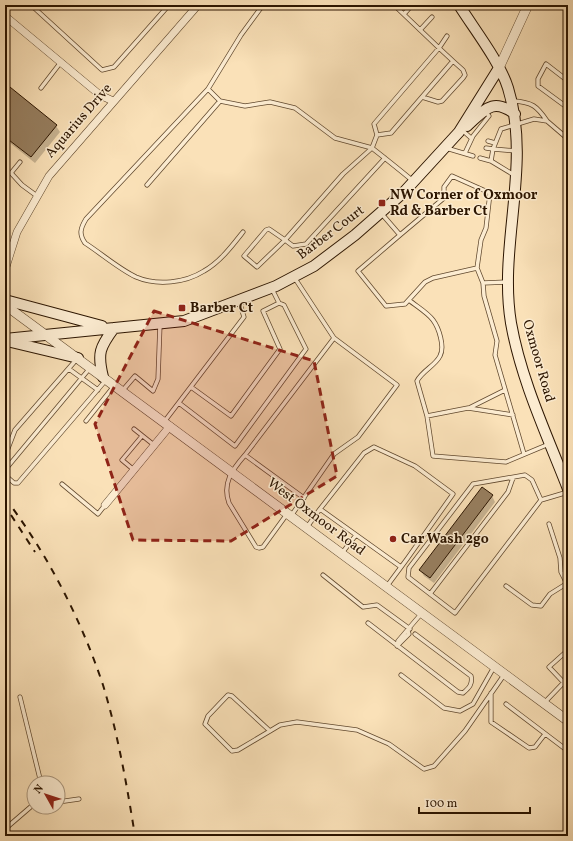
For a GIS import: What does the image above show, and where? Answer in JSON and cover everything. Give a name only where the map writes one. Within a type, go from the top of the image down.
[{"type":"main road","name":"Oxmoor Road","points":[[459,5],[499,68],[508,86],[515,114],[517,151],[508,282],[511,322],[520,363],[568,490]]},
{"type":"main road","name":"Barber Court","points":[[5,340],[184,321],[271,288],[314,266],[381,212],[414,182],[460,131],[499,68]]},
{"type":"main road","points":[[460,131],[485,111],[498,104],[505,106],[515,114]]},
{"type":"main road","points":[[5,300],[87,324],[114,328],[103,344],[100,353],[108,380]]},
{"type":"main road","points":[[5,340],[78,358]]},
{"type":"street","name":"Aquarius Drive","points":[[5,270],[17,232],[49,176],[198,5]]},
{"type":"street","points":[[499,68],[528,5]]},
{"type":"street","points":[[5,16],[100,94],[113,101]]},
{"type":"street","name":"West Oxmoor Road","points":[[5,305],[568,721]]},
{"type":"street","points":[[105,505],[154,445],[167,424]]},
{"type":"lane","points":[[31,5],[102,70],[114,67],[169,5]]},
{"type":"lane","points":[[187,5],[193,11]]},
{"type":"lane","points":[[243,232],[220,258],[205,271],[187,279],[165,283],[147,281],[135,276],[85,243],[81,237],[80,229],[86,219],[208,89],[241,35],[263,5]]},
{"type":"lane","points":[[394,5],[463,70],[465,75],[442,101],[438,102],[422,97]]},
{"type":"lane","points":[[404,14],[412,5]]},
{"type":"lane","points":[[420,30],[432,16]]},
{"type":"lane","points":[[385,158],[306,244],[294,246],[285,240],[272,230],[266,230],[244,256],[255,266],[259,266],[285,240],[343,174],[372,148],[377,135],[374,124],[439,48],[447,36]]},
{"type":"lane","points":[[377,135],[391,133],[453,61]]},
{"type":"lane","points":[[41,88],[60,62]]},
{"type":"lane","points":[[568,81],[546,64],[538,79],[538,86],[568,108]]},
{"type":"lane","points":[[208,89],[220,101],[245,106],[270,102],[295,108],[335,138],[372,148],[414,182]]},
{"type":"lane","points":[[147,185],[220,101]]},
{"type":"lane","points":[[512,101],[527,101],[539,110],[547,121],[568,139]]},
{"type":"lane","points":[[466,153],[472,143],[473,137],[489,116],[485,111]]},
{"type":"lane","points":[[491,161],[493,149],[501,129],[534,118],[547,121]]},
{"type":"lane","points":[[460,131],[473,137]]},
{"type":"lane","points":[[488,141],[495,143]]},
{"type":"lane","points":[[445,148],[473,156]]},
{"type":"lane","points":[[486,148],[517,151]]},
{"type":"lane","points":[[480,158],[491,161],[516,175]]},
{"type":"lane","points":[[20,162],[11,173],[22,185],[37,196]]},
{"type":"lane","points":[[477,268],[433,278],[425,282],[405,304],[386,306],[358,271],[444,198],[444,187],[452,176],[490,193],[486,228],[481,240],[477,268],[484,283],[484,296],[497,341],[494,354],[524,454]]},
{"type":"lane","points":[[381,212],[400,235]]},
{"type":"lane","points":[[294,277],[334,338],[397,385],[358,437],[334,454],[304,498],[289,514],[263,547],[256,547],[229,503],[226,495],[231,471],[245,455],[334,338]]},
{"type":"lane","points":[[484,283],[508,282]]},
{"type":"lane","points":[[179,403],[235,446],[306,349],[284,305],[279,303],[271,288]]},
{"type":"lane","points":[[167,424],[179,403],[244,317],[238,300]]},
{"type":"lane","points":[[409,300],[433,320],[442,342],[441,355],[432,366],[422,373],[417,381],[427,416],[433,456],[506,462],[550,443]]},
{"type":"lane","points":[[191,388],[231,416],[280,349],[263,311],[279,303]]},
{"type":"lane","points":[[122,391],[135,376],[154,391],[158,379],[160,323]]},
{"type":"lane","points":[[5,456],[15,430],[50,387],[78,358]]},
{"type":"lane","points":[[5,470],[90,367]]},
{"type":"lane","points":[[69,369],[98,390]]},
{"type":"lane","points":[[5,474],[14,483],[18,484],[108,380]]},
{"type":"lane","points":[[86,421],[108,380]]},
{"type":"lane","points":[[427,416],[468,408],[505,390]]},
{"type":"lane","points":[[468,408],[513,415]]},
{"type":"lane","points":[[134,429],[154,445]]},
{"type":"lane","points":[[134,470],[122,460],[142,436]]},
{"type":"lane","points":[[306,527],[364,453],[374,447],[415,466],[453,494],[387,587]]},
{"type":"lane","points":[[245,455],[304,498]]},
{"type":"lane","points":[[541,500],[532,480],[525,475],[473,484],[409,568],[408,577],[455,613],[541,500],[568,490]]},
{"type":"lane","points":[[430,594],[508,492],[513,478]]},
{"type":"lane","points":[[62,484],[98,514],[105,505]]},
{"type":"lane","points":[[320,509],[401,567]]},
{"type":"lane","points":[[506,586],[532,605],[541,606],[550,594],[567,584],[561,572],[560,558],[549,524]]},
{"type":"lane","points":[[342,553],[356,535]]},
{"type":"lane","points":[[323,575],[363,607],[377,606],[409,630]]},
{"type":"lane","points":[[397,646],[398,641],[422,613]]},
{"type":"lane","points":[[368,623],[458,692],[463,693],[469,689],[472,681],[471,676],[415,634]]},
{"type":"lane","points":[[568,650],[549,666],[568,687]]},
{"type":"lane","points":[[401,675],[444,708],[460,711],[473,704],[494,666]]},
{"type":"lane","points":[[270,731],[232,696],[228,695],[208,716],[205,724],[232,751],[238,750],[270,731],[280,725],[297,722],[357,730],[389,744],[424,769],[434,766],[465,731],[505,674]]},
{"type":"lane","points":[[544,703],[568,678]]},
{"type":"lane","points":[[491,693],[491,722],[529,748],[535,747],[545,734]]},
{"type":"lane","points":[[20,697],[39,775]]},
{"type":"lane","points":[[473,704],[479,711]]},
{"type":"lane","points":[[506,704],[568,751]]},
{"type":"lane","points":[[66,801],[79,799]]},
{"type":"lane","points":[[5,829],[26,811]]},
{"type":"highlighted area","points":[[154,311],[314,361],[337,476],[231,541],[133,540],[95,424]]},
{"type":"building","points":[[5,83],[57,125],[31,157],[5,137]]},
{"type":"building","points":[[482,487],[493,495],[430,578],[419,570]]},
{"type":"railway","points":[[5,498],[35,541],[62,587],[94,660],[103,685],[118,741],[135,836]]},
{"type":"railway","points":[[11,515],[35,552]]},
{"type":"place","name":"NW Corner of Oxmoor Rd & Barber Ct","points":[[382,203]]},
{"type":"place","name":"Barber Ct","points":[[182,308]]},
{"type":"place","name":"Car Wash 2go","points":[[393,539]]}]
